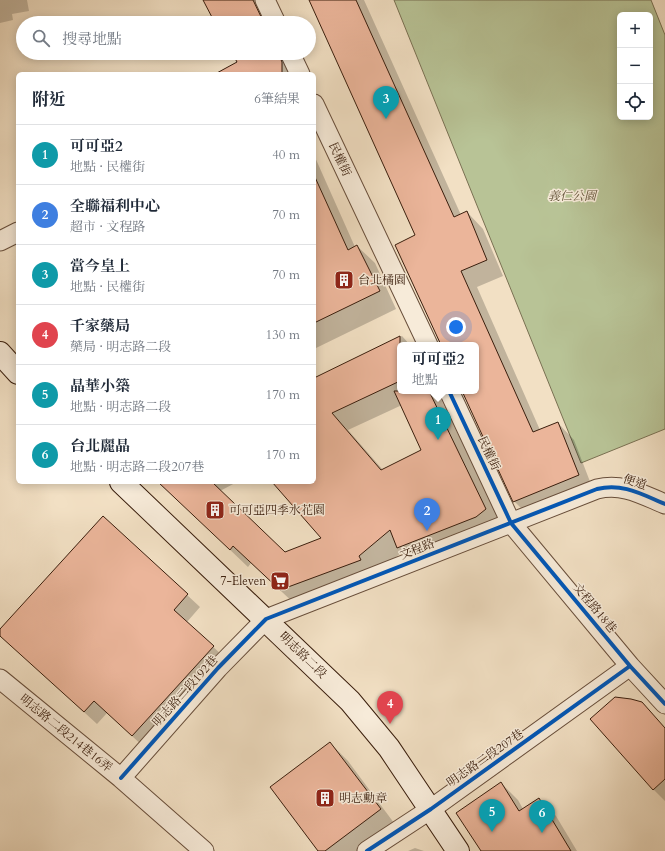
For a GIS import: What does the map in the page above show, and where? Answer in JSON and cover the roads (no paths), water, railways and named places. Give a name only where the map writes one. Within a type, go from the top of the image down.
[{"type":"main road","points":[[0,353],[16,371]]},
{"type":"main road","name":"明志路二段","points":[[123,484],[350,701],[389,748],[458,851]]},
{"type":"street","points":[[265,0],[273,16]]},
{"type":"street","points":[[293,60],[299,72]]},
{"type":"street","name":"民權街","points":[[316,108],[427,342]]},
{"type":"street","points":[[0,241],[16,233]]},
{"type":"street","name":"民權街","points":[[450,394],[511,523]]},
{"type":"street","name":"便道","points":[[597,489],[611,486],[625,488],[665,504]]},
{"type":"street","name":"文程路","points":[[266,619],[597,489]]},
{"type":"street","name":"文程路18巷","points":[[511,523],[630,666],[665,704]]},
{"type":"street","name":"明志路二段192巷","points":[[120,778],[218,668],[266,619]]},
{"type":"street","name":"明志路二段207巷","points":[[368,851],[431,809],[630,666]]},
{"type":"street","name":"明志路二段214巷16弄","points":[[0,679],[120,778],[204,851]]},
{"type":"place","name":"當今皇上","points":[[386,119]]},
{"type":"place","name":"台北橘園","points":[[344,280]]},
{"type":"place","name":"可可亞2","points":[[438,440]]},
{"type":"place","name":"可可亞四季水花園","points":[[215,510]]},
{"type":"place","name":"全聯福利中心","points":[[427,531]]},
{"type":"place","name":"7-Eleven","points":[[280,581]]},
{"type":"place","name":"千家藥局","points":[[390,724]]},
{"type":"place","name":"明志勳章","points":[[325,798]]},
{"type":"place","name":"晶華小築","points":[[492,832]]},
{"type":"place","name":"台北麗晶","points":[[542,833]]},
{"type":"park label","name":"義仁公園","points":[[572,196]]}]
